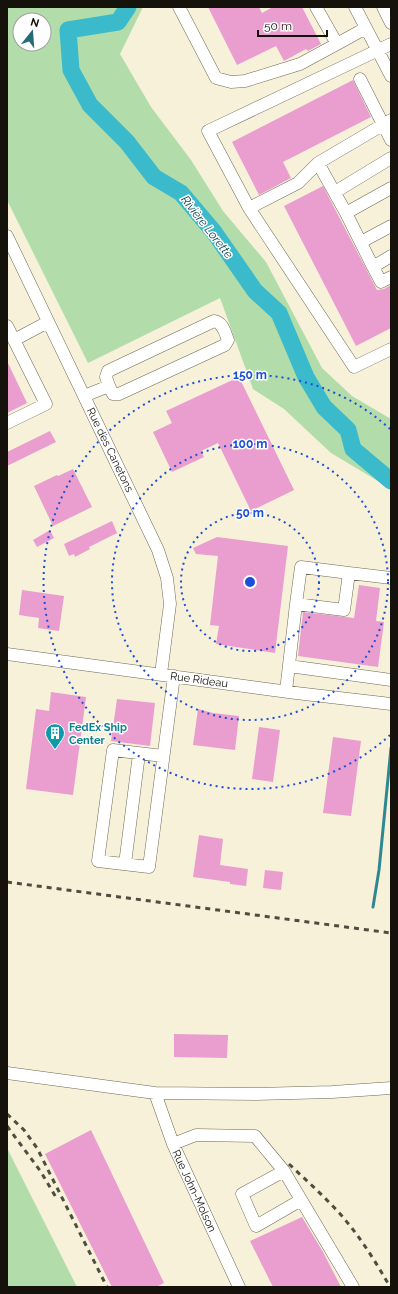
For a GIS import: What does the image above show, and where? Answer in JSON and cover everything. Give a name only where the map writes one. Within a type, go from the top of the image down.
[{"type":"street","points":[[179,7],[216,78],[231,82],[245,81],[300,64],[366,28]]},
{"type":"street","points":[[316,7],[337,44]]},
{"type":"street","points":[[355,7],[391,76]]},
{"type":"street","points":[[383,7],[391,23]]},
{"type":"street","points":[[391,44],[208,131],[249,208],[354,367],[391,350]]},
{"type":"street","points":[[307,60],[316,80]]},
{"type":"street","points":[[360,79],[387,122],[391,140]]},
{"type":"street","points":[[249,208],[298,183],[318,163],[387,122]]},
{"type":"street","points":[[335,192],[391,158]]},
{"type":"street","points":[[318,163],[335,192],[381,282],[391,277]]},
{"type":"street","points":[[346,213],[391,188]]},
{"type":"street","points":[[361,242],[391,226]]},
{"type":"street","name":"Rue des Canetons","points":[[7,236],[158,550],[167,578],[170,604],[170,614],[161,674]]},
{"type":"street","points":[[373,267],[391,256]]},
{"type":"street","points":[[214,321],[221,324],[228,340],[225,345],[119,394],[113,394],[109,386],[106,377],[108,371],[214,321]]},
{"type":"street","points":[[14,340],[48,322]]},
{"type":"street","points":[[7,326],[46,404],[7,423]]},
{"type":"street","points":[[84,396],[109,386]]},
{"type":"street","points":[[286,692],[301,567],[391,578]]},
{"type":"street","points":[[296,604],[344,610],[349,573]]},
{"type":"street","name":"Rue Rideau","points":[[7,654],[286,692],[391,704]]},
{"type":"street","points":[[289,666],[391,680]]},
{"type":"street","points":[[163,756],[113,750],[98,861],[149,867],[174,676]]},
{"type":"street","points":[[125,864],[139,754]]},
{"type":"street","points":[[7,1073],[155,1093],[256,1094],[332,1092],[391,1088]]},
{"type":"street","name":"Rue John-Molson","points":[[155,1093],[173,1144],[238,1286]]},
{"type":"street","points":[[173,1144],[196,1135],[255,1136],[284,1171],[353,1287]]},
{"type":"street","points":[[284,1171],[242,1194],[256,1226],[301,1200]]},
{"type":"green space","points":[[7,7],[143,7],[120,54],[151,107],[191,160],[223,211],[266,262],[322,368],[352,396],[391,419],[391,487],[383,484],[331,453],[284,409],[253,389],[220,298],[88,363],[7,200]]},
{"type":"green space","points":[[7,1148],[77,1287],[7,1287]]},
{"type":"building","points":[[208,7],[259,7],[262,13],[273,7],[302,7],[321,44],[308,51],[306,49],[284,61],[276,46],[237,65]]},
{"type":"building","points":[[353,80],[371,117],[283,162],[291,178],[259,195],[232,142]]},
{"type":"building","points":[[323,186],[377,290],[384,289],[391,285],[391,328],[356,346],[284,206]]},
{"type":"building","points":[[7,361],[27,403],[7,413]]},
{"type":"building","points":[[239,377],[294,490],[251,511],[218,443],[201,451],[204,457],[172,472],[153,432],[172,423],[166,411]]},
{"type":"building","points":[[50,431],[56,442],[7,466],[7,452]]},
{"type":"building","points":[[73,469],[92,507],[53,526],[34,486]]},
{"type":"building","points":[[112,521],[117,533],[89,547],[90,549],[75,557],[74,554],[69,556],[64,544]]},
{"type":"building","points":[[50,530],[54,538],[37,547],[33,540]]},
{"type":"building","points":[[217,537],[288,546],[275,653],[216,644],[219,626],[210,625],[218,556],[196,554],[193,548]]},
{"type":"building","points":[[359,585],[380,588],[376,621],[384,622],[378,667],[298,656],[303,612],[354,618]]},
{"type":"building","points":[[22,590],[64,596],[59,631],[38,628],[39,618],[19,615]]},
{"type":"building","name":"FedEx Ship Center","points":[[51,692],[86,697],[73,795],[26,789],[36,709],[49,711]]},
{"type":"building","points":[[117,699],[155,703],[150,746],[111,741]]},
{"type":"building","points":[[198,709],[213,713],[239,716],[235,750],[193,745]]},
{"type":"building","points":[[259,727],[280,730],[273,782],[252,779]]},
{"type":"building","points":[[333,737],[361,741],[351,816],[323,813]]},
{"type":"building","points":[[199,835],[223,839],[220,865],[248,869],[246,886],[230,884],[230,882],[193,877]]},
{"type":"building","points":[[265,870],[283,872],[281,890],[263,888]]},
{"type":"building","points":[[174,1034],[228,1035],[227,1058],[174,1057]]},
{"type":"building","points":[[91,1130],[164,1283],[156,1287],[112,1287],[45,1154]]},
{"type":"building","points":[[302,1217],[323,1252],[341,1287],[273,1287],[250,1241]]},
{"type":"waterway","name":"Rivière Lorette","points":[[128,7],[118,22],[68,30],[71,70],[90,105],[127,142],[154,177],[181,193],[214,232],[255,291],[279,313],[306,377],[324,407],[348,430],[353,449],[391,481]]},
{"type":"waterway","points":[[373,907],[379,870],[391,748]]},
{"type":"railway","points":[[7,882],[391,933]]},
{"type":"railway","points":[[7,1114],[24,1130],[37,1148],[107,1287]]},
{"type":"railway","points":[[7,1126],[41,1172],[57,1199]]},
{"type":"railway","points":[[289,1164],[329,1202],[349,1224],[368,1250],[390,1287]]},
{"type":"place","name":"FedEx Ship Center","points":[[55,750]]}]
